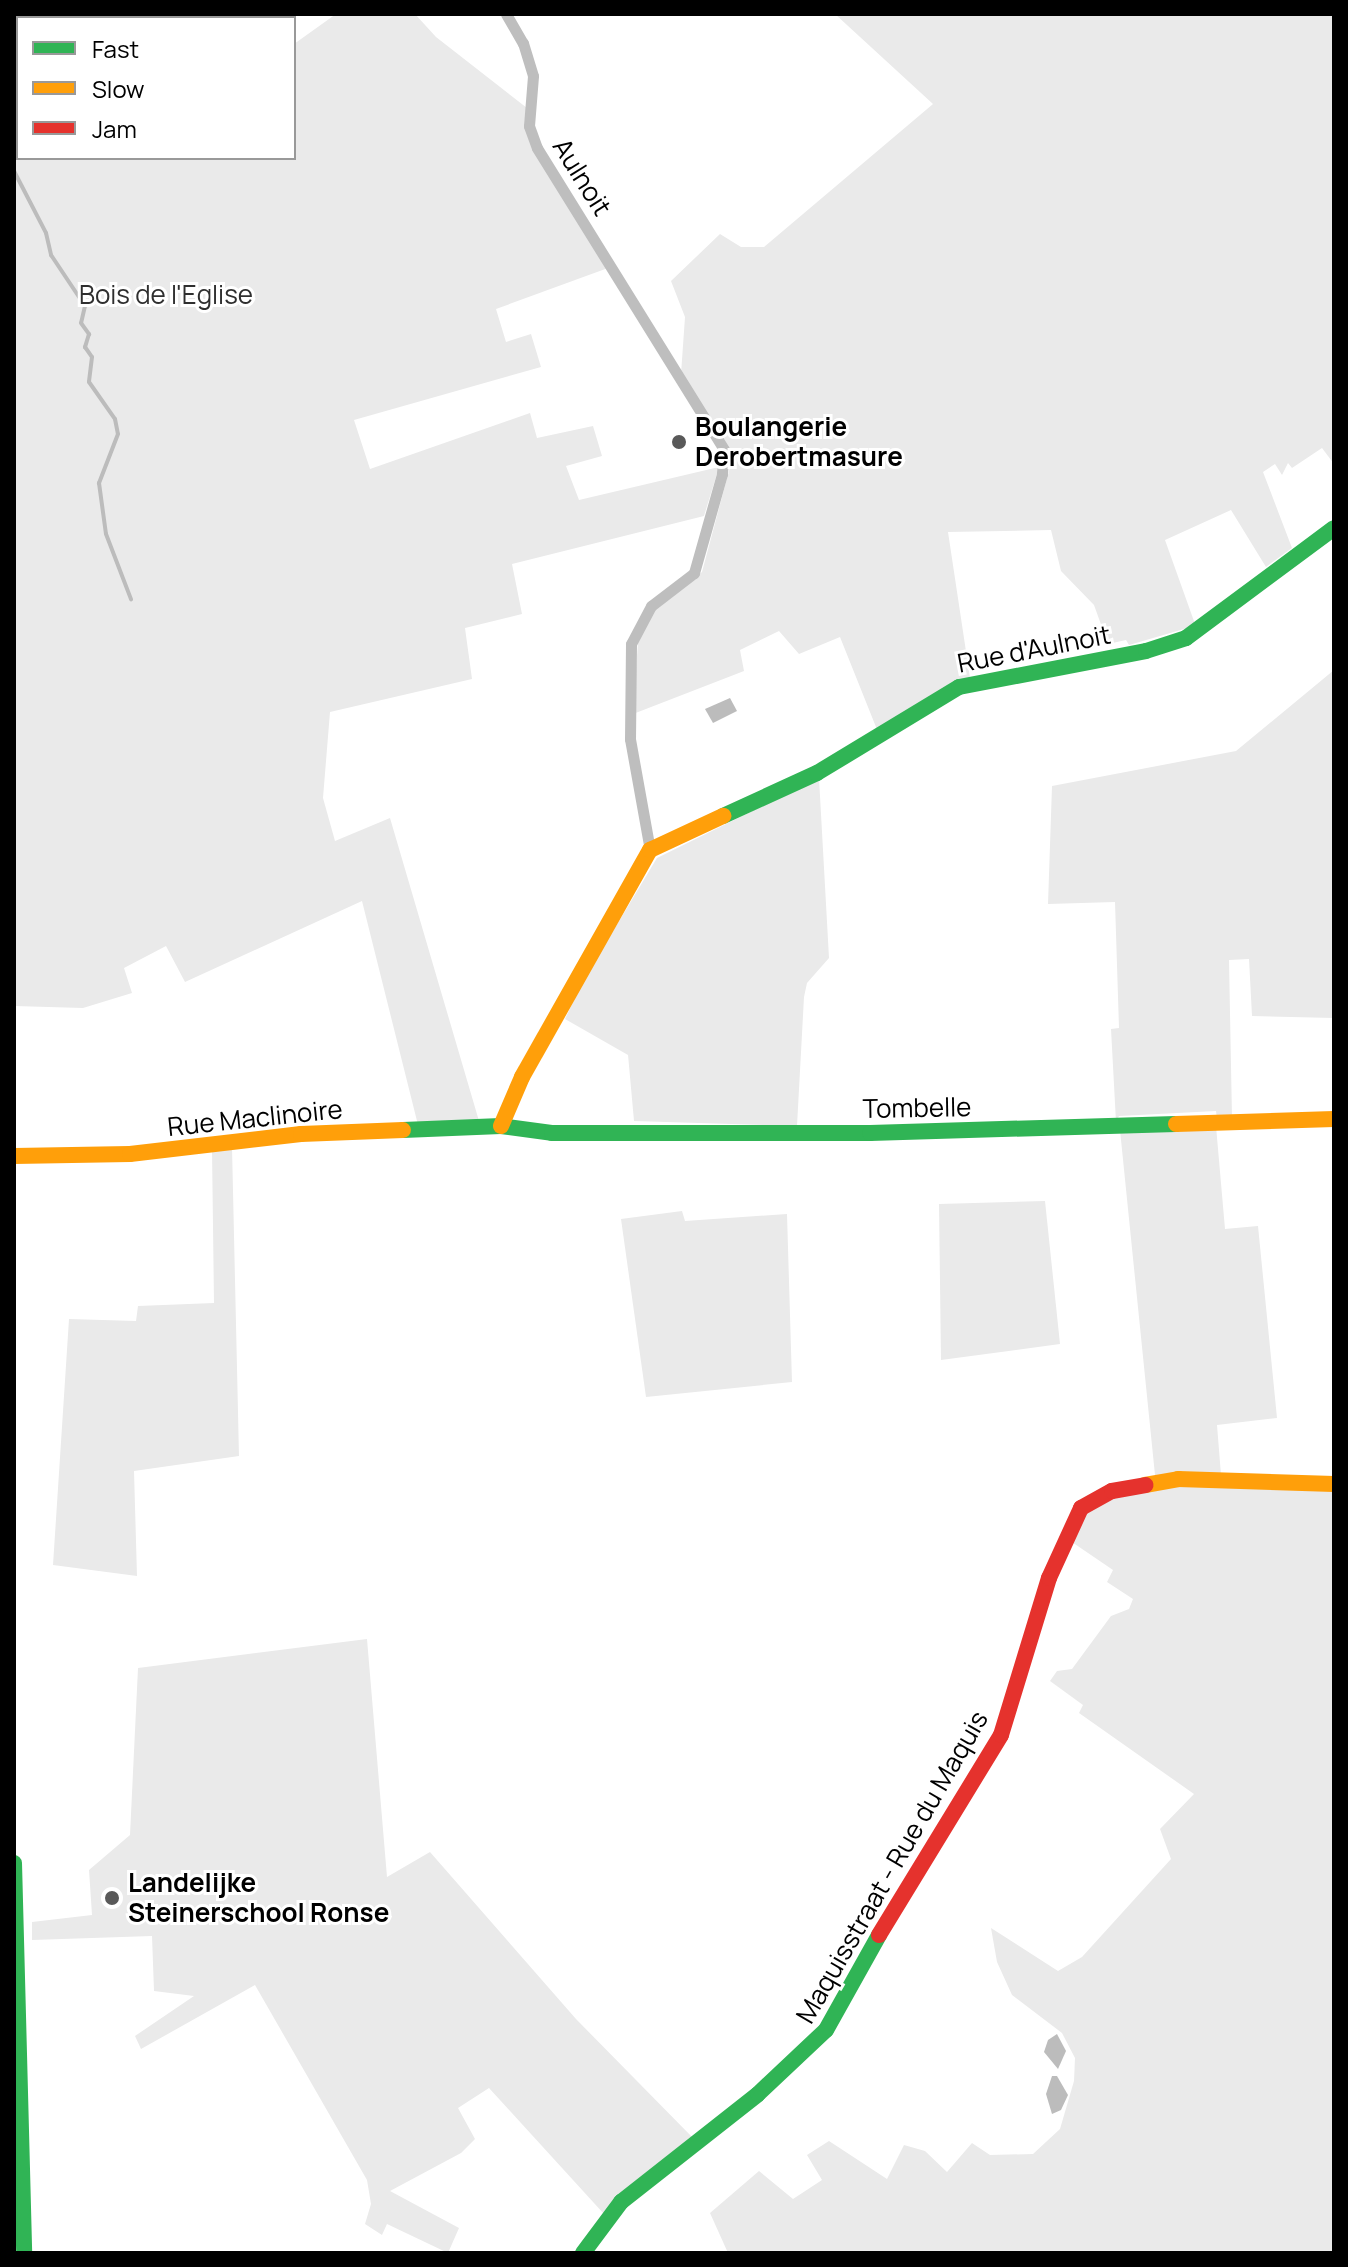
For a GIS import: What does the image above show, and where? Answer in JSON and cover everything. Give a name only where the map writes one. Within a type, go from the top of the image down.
[{"type":"street","name":"Aulnoit","points":[[506,14],[523,43],[533,76],[529,126],[537,148],[614,267],[721,444],[725,459],[694,573],[651,606],[631,644],[630,739],[650,850]]},
{"type":"street","name":"Rue d'Aulnoit","points":[[650,850],[801,782],[959,687],[1121,656],[1186,638],[1334,528]]},
{"type":"street","points":[[501,1126],[522,1077],[650,850]]},
{"type":"street","name":"Tombelle","points":[[501,1126],[552,1133],[882,1133],[1334,1119]]},
{"type":"street","name":"Rue Maclinoire","points":[[14,1156],[130,1154],[301,1134],[501,1126]]},
{"type":"street","name":"Maquisstraat - Rue du Maquis","points":[[583,2253],[621,2202],[770,2083],[826,2030],[921,1859],[1001,1735],[1049,1578],[1081,1508],[1112,1491],[1170,1480],[1334,1484]]},
{"type":"street","points":[[14,1863],[21,2248]]},
{"type":"green space","name":"Bois de l'Eglise","points":[[14,14],[103,16],[16,16],[16,160],[296,160],[296,43],[336,14],[415,14],[436,37],[527,108],[527,129],[608,268],[496,309],[506,342],[531,334],[541,367],[354,420],[370,469],[530,413],[537,438],[593,426],[602,456],[566,466],[579,500],[719,467],[704,516],[512,564],[522,614],[465,628],[472,679],[330,712],[323,798],[335,841],[390,818],[479,1121],[418,1125],[362,901],[185,982],[166,946],[124,968],[132,993],[83,1008],[14,1006]]},
{"type":"green space","points":[[835,14],[1334,14],[1334,464],[1322,448],[1292,468],[1288,463],[1282,475],[1275,464],[1263,472],[1292,548],[1266,567],[1231,510],[1165,540],[1195,624],[1184,629],[1129,645],[1126,640],[1108,644],[1094,605],[1061,571],[1051,530],[948,532],[970,678],[878,732],[840,637],[799,654],[779,631],[740,650],[744,671],[633,714],[638,642],[654,610],[702,572],[733,456],[681,374],[685,317],[671,281],[720,234],[741,247],[764,247],[933,104]]},
{"type":"green space","points":[[1334,670],[1334,1018],[1252,1016],[1249,959],[1229,960],[1232,1118],[1217,1119],[1216,1111],[1119,1116],[1116,1122],[1111,1029],[1119,1028],[1115,902],[1048,904],[1052,786],[1236,751]]},
{"type":"green space","points":[[819,778],[829,958],[807,983],[804,997],[797,1126],[634,1121],[628,1055],[565,1019],[583,981],[657,858]]},
{"type":"green space","points":[[1216,1126],[1225,1229],[1258,1226],[1277,1418],[1217,1425],[1221,1475],[1155,1475],[1120,1130]]},
{"type":"green space","points":[[232,1147],[239,1456],[134,1471],[137,1576],[53,1565],[69,1319],[136,1321],[138,1306],[214,1303],[212,1150]]},
{"type":"green space","points":[[1045,1201],[1060,1344],[941,1360],[939,1204]]},
{"type":"green space","points":[[682,1211],[685,1221],[787,1214],[792,1382],[646,1397],[621,1219]]},
{"type":"green space","points":[[1168,1483],[1334,1487],[1334,2253],[728,2253],[710,2213],[759,2171],[793,2199],[822,2180],[807,2155],[829,2141],[887,2179],[904,2145],[925,2151],[947,2172],[972,2143],[990,2155],[1033,2154],[1060,2129],[1074,2081],[1075,2058],[1062,2033],[1012,1995],[997,1962],[991,1928],[1058,1971],[1082,1957],[1171,1859],[1160,1829],[1194,1794],[1079,1713],[1083,1705],[1050,1681],[1057,1671],[1072,1669],[1111,1616],[1129,1609],[1133,1599],[1107,1582],[1113,1570],[1066,1538],[1092,1503]]},
{"type":"green space","points":[[367,1639],[387,1877],[430,1852],[576,2019],[695,2140],[604,2214],[489,2088],[458,2108],[475,2139],[461,2153],[390,2191],[459,2228],[448,2253],[387,2224],[382,2235],[365,2224],[371,2204],[367,2180],[255,1985],[141,2049],[135,2036],[194,1996],[154,1991],[152,1936],[32,1940],[32,1922],[92,1915],[89,1870],[130,1835],[138,1668]]},
{"type":"shaded area","points":[[730,698],[737,711],[713,723],[705,709]]},
{"type":"shaded area","points":[[1057,2034],[1066,2051],[1058,2069],[1044,2052],[1048,2040]]},
{"type":"shaded area","points":[[1052,2076],[1057,2076],[1068,2095],[1061,2110],[1052,2114],[1046,2094]]},
{"type":"waterway","points":[[14,38],[16,34]]},
{"type":"waterway","points":[[14,171],[46,233],[51,255],[85,306],[81,323],[89,334],[85,347],[92,357],[89,382],[115,419],[118,434],[99,483],[106,534],[131,599]]},
{"type":"traffic: fast","points":[[723,816],[817,773],[959,687],[1146,651],[1186,638],[1334,528]]},
{"type":"traffic: fast","points":[[403,1130],[501,1126],[552,1133],[870,1133],[1176,1124]]},
{"type":"traffic: fast","points":[[14,1863],[24,2253]]},
{"type":"traffic: fast","points":[[583,2253],[621,2202],[758,2094],[826,2030],[879,1935]]},
{"type":"traffic: slow","points":[[501,1126],[522,1077],[650,850],[723,816]]},
{"type":"traffic: slow","points":[[1176,1124],[1334,1119]]},
{"type":"traffic: slow","points":[[14,1156],[130,1154],[301,1134],[403,1130]]},
{"type":"traffic: slow","points":[[1145,1485],[1178,1479],[1334,1484]]},
{"type":"traffic: jam","points":[[879,1935],[1001,1735],[1049,1578],[1081,1508],[1112,1491],[1145,1485]]},
{"type":"place","name":"Boulangerie Derobertmasure","points":[[679,442]]},
{"type":"place","name":"Landelijke Steinerschool Ronse","points":[[112,1898]]}]
